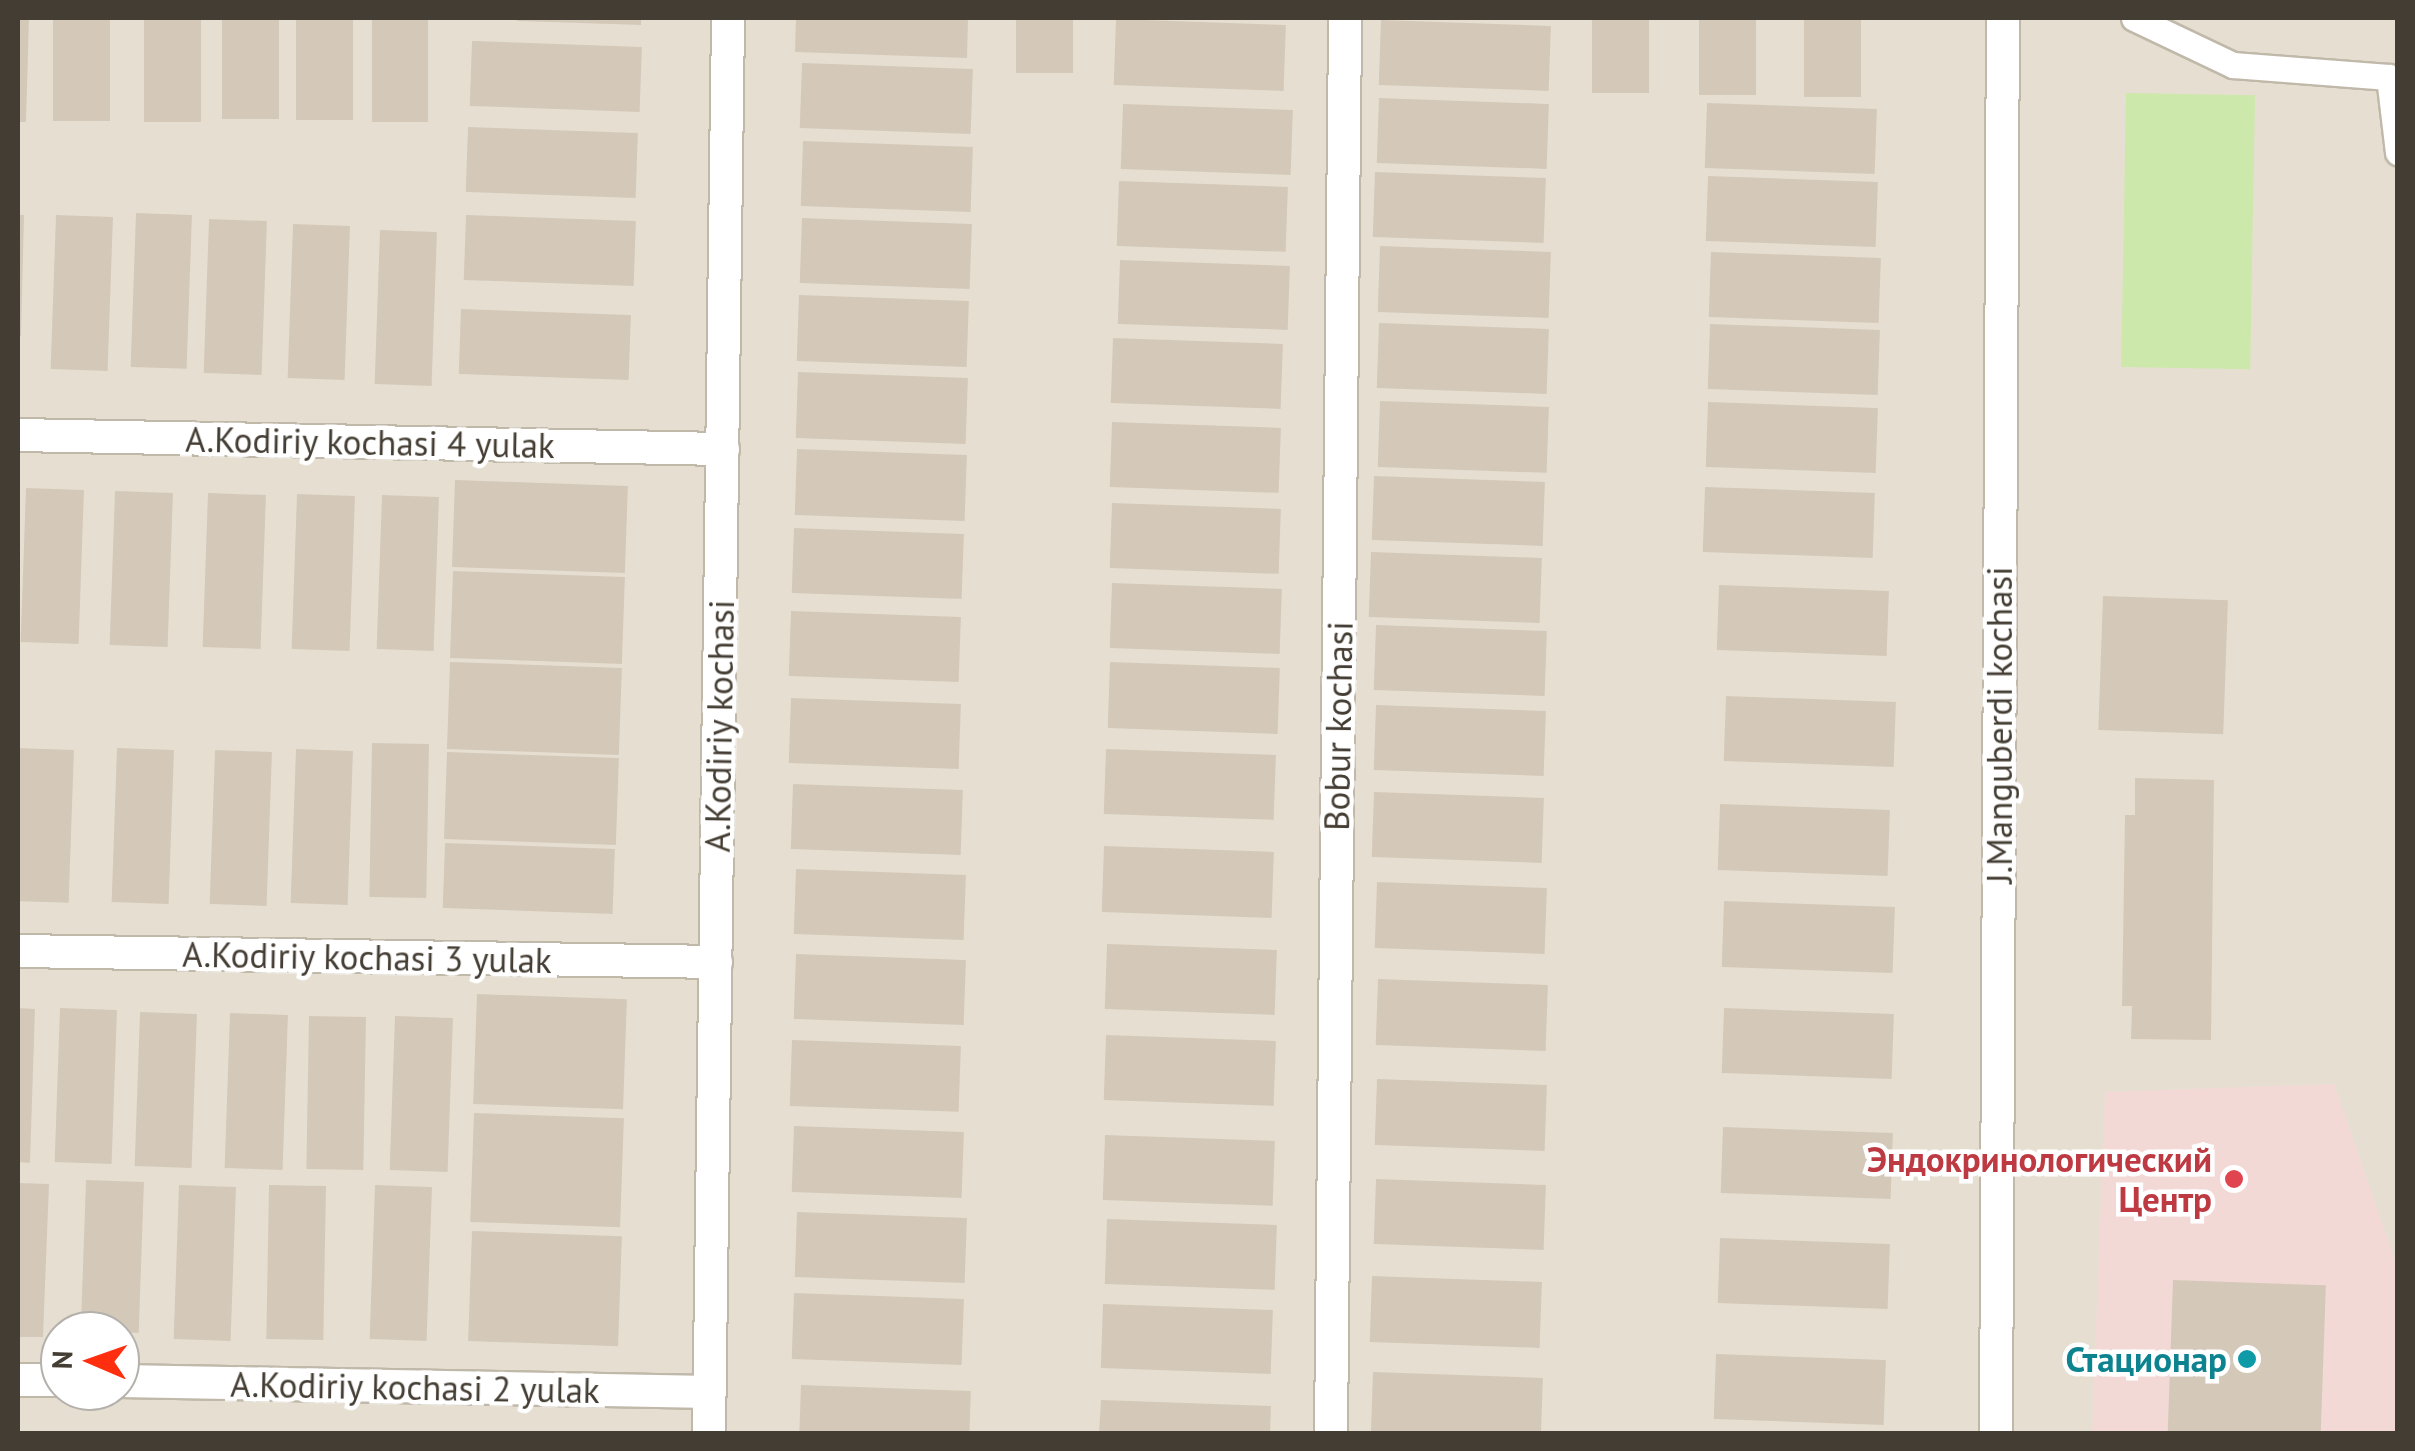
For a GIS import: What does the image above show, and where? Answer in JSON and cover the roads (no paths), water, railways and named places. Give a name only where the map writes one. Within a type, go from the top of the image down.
[{"type":"street","name":"A.Kodiriy kochasi","points":[[709,1434],[728,18]]},
{"type":"street","name":"Bobur kochasi","points":[[1331,1434],[1345,18]]},
{"type":"street","name":"J.Manguberdi kochasi","points":[[1996,1434],[2003,18]]},
{"type":"street","points":[[2134,18],[2232,64],[2389,77],[2398,152]]},
{"type":"street","name":"A.Kodiriy kochasi 4 yulak","points":[[18,435],[723,448]]},
{"type":"street","name":"A.Kodiriy kochasi 3 yulak","points":[[18,951],[716,962]]},
{"type":"street","name":"A.Kodiriy kochasi 2 yulak","points":[[140,1382],[710,1392]]},
{"type":"place","name":"Эндокринологический Центр","points":[[2234,1179]]},
{"type":"place","name":"Стационар","points":[[2247,1359]]}]
